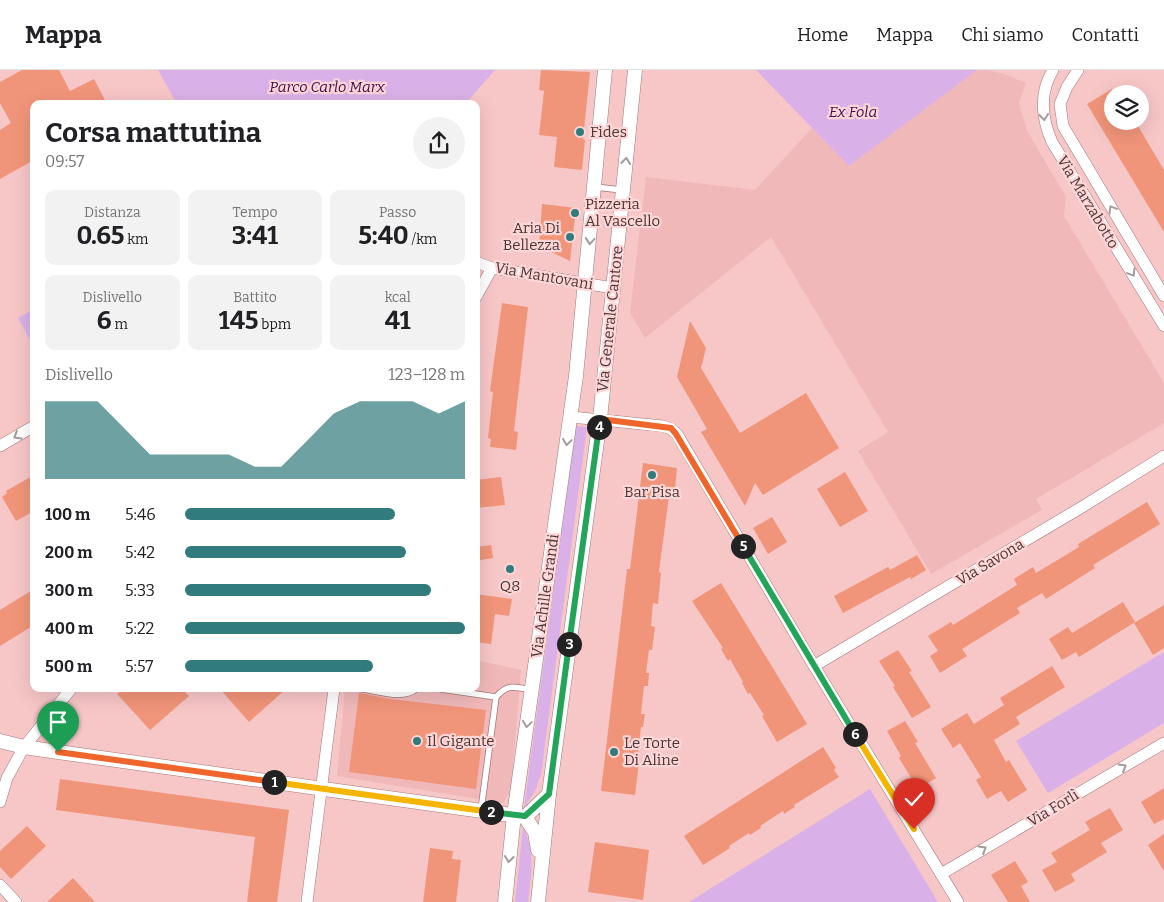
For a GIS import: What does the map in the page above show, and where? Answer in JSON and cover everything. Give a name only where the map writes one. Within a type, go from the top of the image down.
[{"type":"street","name":"Via Generale Cantore","points":[[576,376],[605,70]]},
{"type":"street","name":"Via Generale Cantore","points":[[600,419],[635,70]]},
{"type":"street","name":"Via Marzabotto","points":[[1053,70],[1043,98],[1046,129],[1052,142],[1164,326]]},
{"type":"street","name":"Via Marzabotto","points":[[1078,70],[1067,87],[1060,104],[1063,126],[1164,296]]},
{"type":"street","name":"Via Mantovani","points":[[480,264],[492,268],[613,288]]},
{"type":"street","points":[[480,290],[492,268]]},
{"type":"street","name":"Via Achille Grandi","points":[[505,902],[519,816],[532,690],[576,376]]},
{"type":"street","points":[[571,417],[663,426],[671,428],[676,434],[814,666],[958,902]]},
{"type":"street","name":"Via Achille Grandi","points":[[538,902],[549,794],[600,419]]},
{"type":"street","points":[[0,446],[30,428]]},
{"type":"street","name":"Via Savona","points":[[814,666],[1082,507],[1164,456]]},
{"type":"street","points":[[0,802],[7,778],[24,747],[69,692]]},
{"type":"street","points":[[307,902],[334,692]]},
{"type":"street","points":[[0,741],[24,747],[519,816],[535,832],[542,866]]},
{"type":"street","name":"Via Forlì","points":[[941,874],[1164,742]]},
{"type":"street","points":[[519,816],[549,794]]},
{"type":"street","points":[[0,885],[16,902]]},
{"type":"lane","points":[[594,187],[623,190]]},
{"type":"lane","points":[[480,810],[496,697],[503,688],[512,686],[532,690]]},
{"type":"lane","points":[[383,692],[404,695],[412,692]]},
{"type":"lane","points":[[462,692],[496,697]]},
{"type":"shaded area","points":[[977,70],[1004,74],[1026,83],[1019,103],[1027,131],[1066,197],[1064,216],[1164,383],[1164,423],[1036,499],[1042,510],[931,574],[858,451],[888,432],[771,237],[645,338],[630,313],[646,177],[755,190],[812,128],[849,166]]},
{"type":"shaded area","points":[[480,661],[521,670],[511,791],[503,803],[337,776],[345,692],[480,692]]},
{"type":"green space","name":"Parco Carlo Marx","points":[[158,70],[495,70],[469,100],[175,100]]},
{"type":"green space","name":"Ex Fola","points":[[756,70],[977,70],[849,166]]},
{"type":"green space","points":[[30,311],[30,340],[18,318]]},
{"type":"green space","points":[[576,426],[587,427],[541,775],[535,791],[524,808]]},
{"type":"green space","points":[[1164,652],[1164,723],[1048,793],[1016,741]]},
{"type":"green space","points":[[870,789],[938,902],[689,902]]},
{"type":"green space","points":[[523,827],[530,845],[532,864],[528,902],[515,902]]},
{"type":"building","points":[[22,70],[59,70],[70,91],[94,79],[105,100],[30,100],[30,162],[0,179],[0,130],[11,123],[0,103],[0,82]]},
{"type":"building","points":[[541,70],[590,72],[583,139],[585,140],[582,170],[554,167],[557,137],[539,135],[544,91],[539,90]]},
{"type":"building","points":[[1104,94],[1104,130],[1140,130],[1164,170],[1164,232],[1087,104]]},
{"type":"building","points":[[542,204],[576,208],[570,261],[539,246]]},
{"type":"building","points":[[502,303],[528,307],[514,431],[518,432],[516,450],[490,447],[491,439],[488,438],[493,392],[490,391]]},
{"type":"building","points":[[690,321],[706,348],[701,368],[740,433],[806,393],[839,448],[763,495],[755,483],[745,506],[701,432],[707,429],[677,377]]},
{"type":"building","points":[[643,463],[677,468],[675,489],[670,488],[659,572],[661,573],[658,604],[653,603],[651,626],[655,627],[646,673],[649,673],[648,686],[644,686],[641,714],[645,714],[643,727],[641,727],[635,795],[601,791],[627,569],[630,569]]},
{"type":"building","points":[[845,472],[868,511],[840,527],[817,489]]},
{"type":"building","points":[[30,477],[30,513],[16,521],[2,497],[7,493],[6,491]]},
{"type":"building","points":[[501,477],[505,505],[480,508],[480,480]]},
{"type":"building","points":[[1147,502],[1160,524],[1093,565],[1095,568],[1046,599],[1042,593],[1017,608],[1020,613],[962,649],[967,656],[940,673],[930,656],[938,651],[928,636],[951,622],[953,625],[1017,585],[1014,579],[1033,567],[1036,573],[1079,547],[1078,544]]},
{"type":"building","points":[[772,517],[787,542],[768,554],[753,528]]},
{"type":"building","points":[[491,545],[493,558],[480,560],[480,546]]},
{"type":"building","points":[[917,555],[926,570],[843,613],[834,596],[888,567],[890,570]]},
{"type":"building","points":[[721,583],[807,724],[777,742],[762,716],[764,715],[750,693],[748,694],[730,659],[728,661],[721,649],[723,648],[692,601]]},
{"type":"building","points":[[30,591],[30,627],[0,646],[0,610]]},
{"type":"building","points":[[480,595],[512,599],[509,616],[495,614],[491,644],[480,643]]},
{"type":"building","points":[[1123,602],[1135,622],[1079,657],[1076,652],[1062,660],[1049,639],[1068,627],[1072,633]]},
{"type":"building","points":[[1164,605],[1164,648],[1153,655],[1134,623]]},
{"type":"building","points":[[898,650],[912,671],[909,672],[931,707],[912,718],[879,661]]},
{"type":"building","points":[[1052,666],[1065,687],[1016,717],[1020,724],[994,740],[1006,762],[1009,760],[1027,790],[1008,802],[1001,791],[987,799],[976,780],[981,777],[960,743],[953,748],[941,729],[967,713],[974,724],[1004,705],[1000,698]]},
{"type":"building","points":[[119,692],[185,692],[189,696],[150,730],[117,694]]},
{"type":"building","points":[[223,692],[283,692],[249,722]]},
{"type":"building","name":"Il Gigante","points":[[359,693],[390,699],[486,710],[476,789],[349,772]]},
{"type":"building","points":[[905,721],[918,742],[915,743],[936,778],[918,789],[899,758],[901,756],[887,731]]},
{"type":"building","points":[[823,747],[836,768],[834,770],[839,777],[794,805],[795,807],[784,814],[783,811],[760,826],[761,828],[750,835],[749,833],[703,865],[684,836]]},
{"type":"building","points":[[60,779],[289,810],[277,902],[247,902],[255,837],[56,810]]},
{"type":"building","points":[[1164,788],[1164,819],[1154,824],[1141,802]]},
{"type":"building","points":[[1110,808],[1123,830],[1101,843],[1107,852],[1071,874],[1075,881],[1055,892],[1042,870],[1057,862],[1051,853],[1090,830],[1085,822]]},
{"type":"building","points":[[27,826],[46,846],[11,879],[0,867],[0,851]]},
{"type":"building","points":[[1164,834],[1164,871],[1148,845]]},
{"type":"building","points":[[595,842],[649,850],[643,900],[588,892]]},
{"type":"building","points":[[430,848],[453,851],[452,859],[461,860],[456,902],[423,902]]},
{"type":"building","points":[[1015,861],[1028,882],[1021,886],[1030,902],[1008,902],[991,875]]},
{"type":"building","points":[[73,878],[95,902],[47,902]]},
{"type":"place","name":"Fides","points":[[580,132]]},
{"type":"place","name":"Pizzeria Al Vascello","points":[[575,213]]},
{"type":"place","name":"Aria Di Bellezza","points":[[570,237]]},
{"type":"place","name":"Bar Pisa","points":[[652,475]]},
{"type":"place","name":"Q8","points":[[510,569]]},
{"type":"place","name":"Il Gigante","points":[[417,741]]},
{"type":"place","name":"Le Torte Di Aline","points":[[614,752]]},
{"type":"route","points":[[58,752],[525,816],[549,794],[600,419],[663,426],[671,428],[676,434],[814,666],[914,829]]}]
